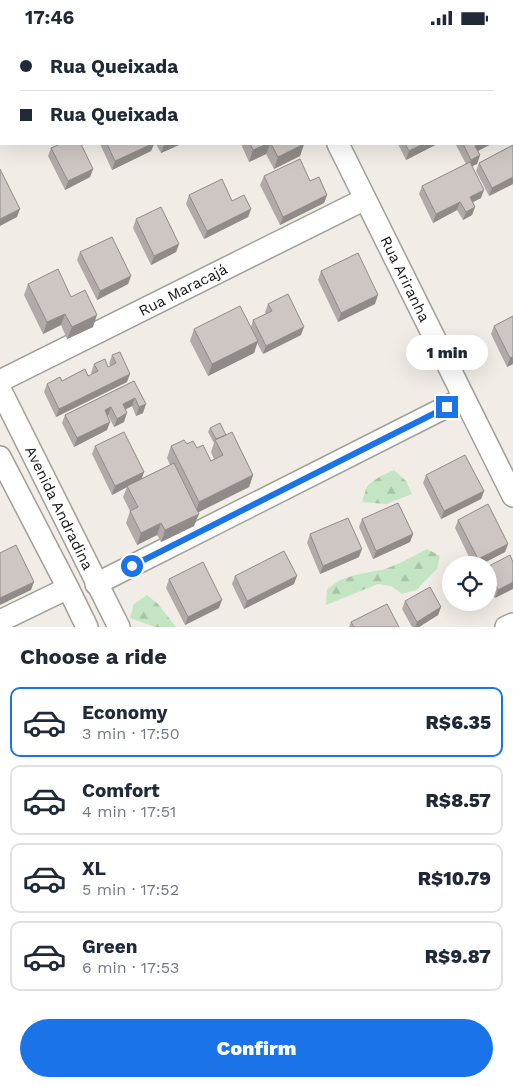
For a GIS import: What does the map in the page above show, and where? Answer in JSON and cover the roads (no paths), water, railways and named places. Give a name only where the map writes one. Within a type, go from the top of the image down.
[{"type":"street","name":"Rua Ariranha","points":[[338,145],[513,496]]},
{"type":"street","name":"Rua Maracajá","points":[[0,381],[365,199]]},
{"type":"street","name":"Avenida Andradina","points":[[0,389],[118,627]]},
{"type":"street","points":[[96,584],[464,398]]},
{"type":"street","name":"Avenida Andradina","points":[[0,457],[87,627]]},
{"type":"street","points":[[0,621],[68,588]]},
{"type":"street","points":[[506,627],[513,624]]}]
